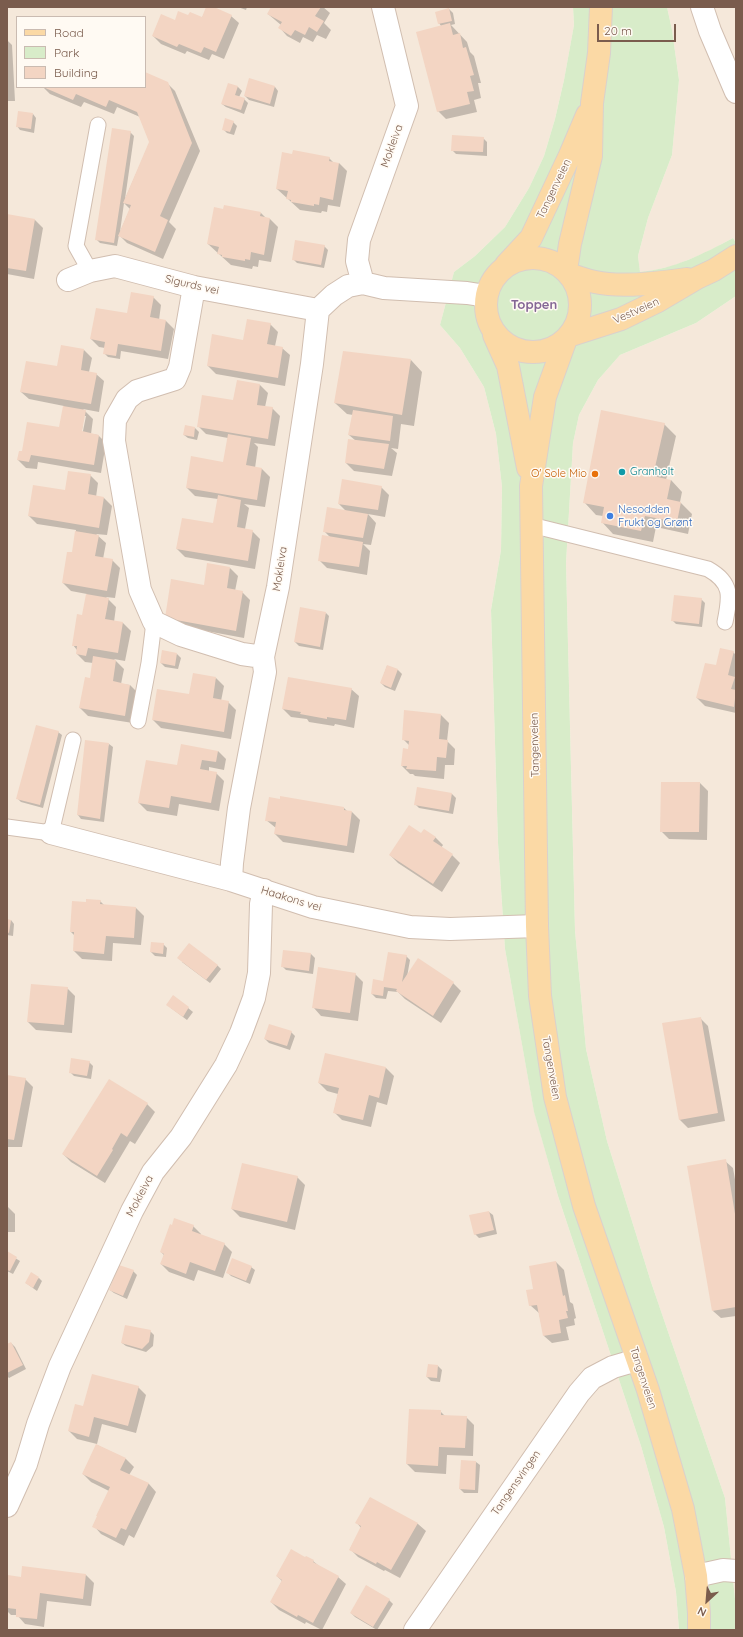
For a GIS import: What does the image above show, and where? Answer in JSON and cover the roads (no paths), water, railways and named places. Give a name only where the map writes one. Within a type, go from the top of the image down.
[{"type":"main road","name":"Tangenveien","points":[[567,272],[570,244],[591,156],[592,103],[599,53],[601,7]]},
{"type":"main road","name":"Tangenveien","points":[[504,267],[531,238],[570,155],[592,103]]},
{"type":"main road","name":"Vestveien","points":[[569,337],[621,319],[658,301],[736,256]]},
{"type":"main road","points":[[531,258],[544,259],[560,266],[567,272],[580,295],[578,319],[569,337],[553,348],[540,352],[528,352],[516,350],[506,344],[491,328],[485,310],[486,296],[495,276],[504,267],[519,260],[531,258]]},
{"type":"main road","name":"Vestveien","points":[[567,272],[596,282],[620,284],[654,284],[696,278]]},
{"type":"main road","name":"Tangenveien","points":[[491,328],[508,366],[531,486]]},
{"type":"main road","name":"Tangenveien","points":[[569,337],[545,397],[531,486],[537,926],[540,996],[555,1097],[584,1206],[648,1390],[683,1509],[696,1576],[699,1630]]},
{"type":"street","name":"Mokleiva","points":[[364,283],[357,261],[359,240],[407,106],[383,7]]},
{"type":"street","points":[[702,7],[710,31],[736,92]]},
{"type":"street","name":"Sigurds vei","points":[[68,280],[90,271],[115,266],[194,287],[318,310]]},
{"type":"street","points":[[318,310],[334,295],[348,286],[364,283],[384,288],[467,293],[486,296]]},
{"type":"street","points":[[194,287],[180,367],[175,379],[137,391],[127,399],[115,420],[114,440],[140,590],[154,622],[181,635],[242,654],[263,656]]},
{"type":"street","name":"Mokleiva","points":[[231,880],[239,808],[265,672],[263,656],[278,587],[312,364],[318,310]]},
{"type":"street","name":"Haakons vei","points":[[51,833],[231,880],[313,907],[410,927],[450,929],[537,926]]},
{"type":"street","name":"Mokleiva","points":[[7,1506],[26,1464],[38,1424],[60,1366],[132,1211],[153,1172],[181,1137],[226,1065],[241,1033],[254,998],[259,973],[261,904],[264,890]]},
{"type":"street","name":"Tangensvingen","points":[[415,1630],[579,1393],[592,1378],[613,1367],[637,1360]]},
{"type":"street","points":[[696,1576],[723,1570],[736,1571]]},
{"type":"lane","points":[[90,271],[76,246],[98,125]]},
{"type":"lane","points":[[531,525],[708,569],[716,574],[725,584],[730,597],[725,622]]},
{"type":"lane","points":[[138,721],[149,663],[154,622]]},
{"type":"lane","points":[[7,826],[51,833],[73,740]]},
{"type":"place","name":"Granholt","points":[[622,472]]},
{"type":"place","name":"O' Sole Mio","points":[[595,474]]},
{"type":"place","name":"Nesodden Frukt og Grønt","points":[[610,516]]},
{"type":"district","name":"Toppen","points":[[534,305]]}]
